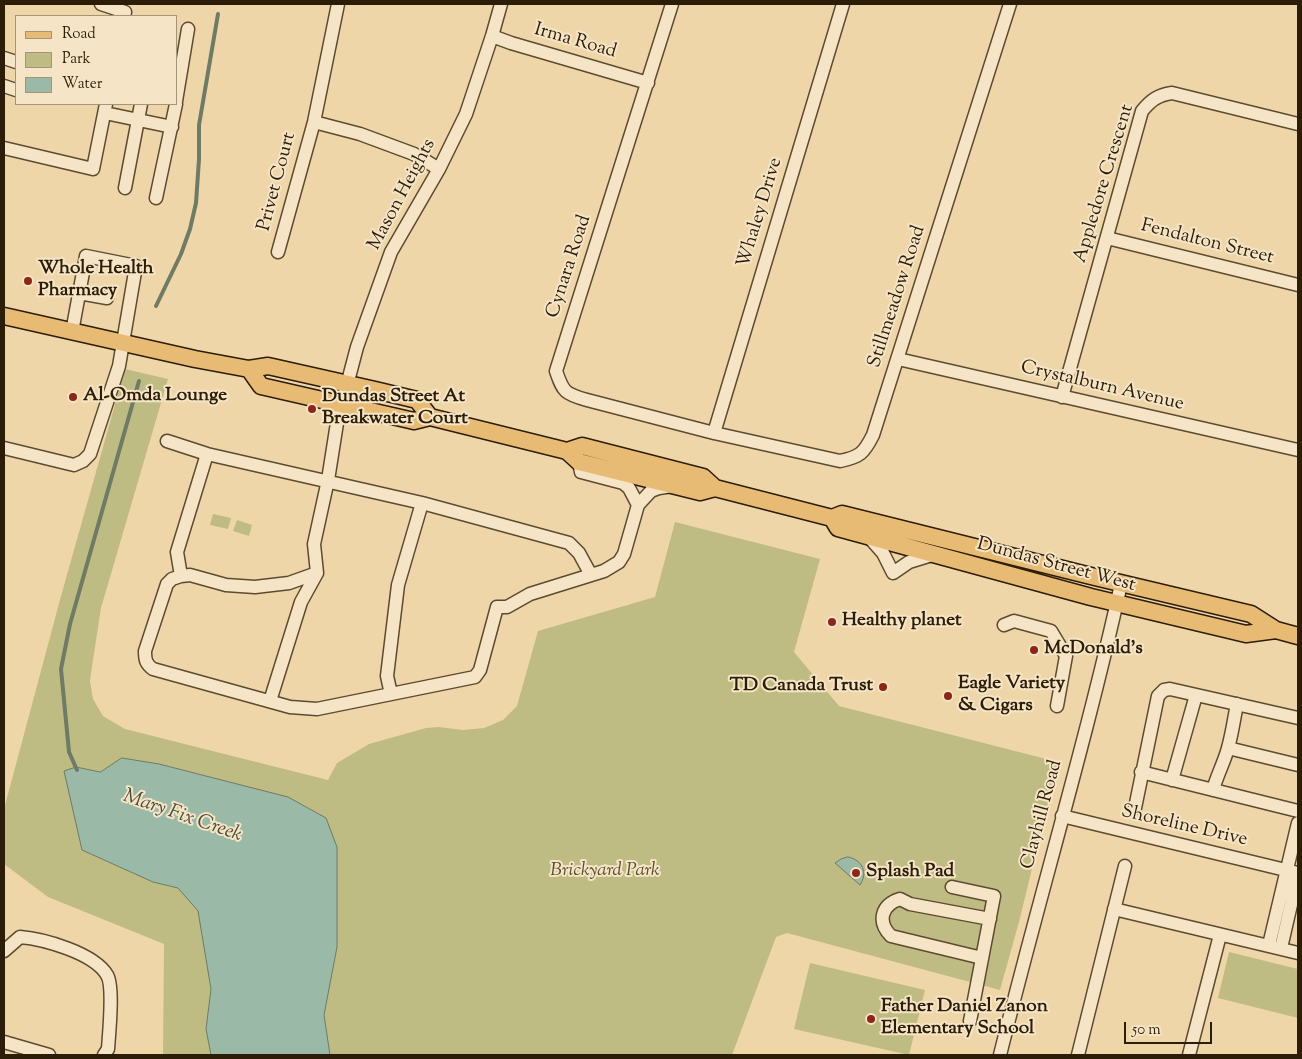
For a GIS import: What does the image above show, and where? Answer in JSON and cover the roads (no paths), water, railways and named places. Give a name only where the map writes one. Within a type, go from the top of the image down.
[{"type":"main road","points":[[4,316],[123,344],[249,369],[268,366],[417,400],[430,417]]},
{"type":"main road","name":"Dundas Street West","points":[[249,369],[261,386],[414,421],[430,417],[700,492],[715,488]]},
{"type":"main road","name":"Dundas Street West","points":[[573,456],[582,446],[703,478],[715,488],[832,518],[842,514],[1121,584],[1251,614],[1276,630],[1298,636]]},
{"type":"main road","name":"Dundas Street West","points":[[832,518],[838,528],[1116,603],[1246,634],[1276,630]]},
{"type":"street","points":[[101,4],[125,12],[124,15]]},
{"type":"street","name":"Privet Court","points":[[278,252],[314,122],[338,4]]},
{"type":"street","name":"Mason Heights","points":[[317,573],[314,544],[328,480],[332,449],[357,347],[391,252],[439,169],[466,114],[501,4]]},
{"type":"street","name":"Cynara Road","points":[[672,4],[556,371],[562,388],[569,395],[714,433]]},
{"type":"street","name":"Whaley Drive","points":[[714,433],[843,4]]},
{"type":"street","name":"Stillmeadow Road","points":[[714,433],[840,461],[854,459],[866,450],[873,435],[898,359],[1010,4]]},
{"type":"street","points":[[178,90],[188,29]]},
{"type":"street","name":"Irma Road","points":[[492,36],[648,83]]},
{"type":"street","name":"Appledore Crescent","points":[[1062,397],[1142,111],[1161,94],[1172,93],[1298,124]]},
{"type":"street","points":[[125,188],[141,105]]},
{"type":"street","points":[[156,198],[176,105]]},
{"type":"street","points":[[4,148],[93,169],[106,108],[137,120],[172,127]]},
{"type":"street","points":[[314,122],[360,134],[414,154],[439,169]]},
{"type":"street","name":"Fendalton Street","points":[[1107,238],[1298,285]]},
{"type":"street","points":[[4,448],[74,465],[83,461],[90,454],[119,366],[136,266],[86,256],[72,332]]},
{"type":"street","points":[[79,293],[107,298]]},
{"type":"street","name":"Crystalburn Avenue","points":[[898,359],[1298,450]]},
{"type":"street","points":[[167,441],[207,454],[328,480],[422,503],[568,543],[579,553],[591,575]]},
{"type":"street","points":[[181,576],[177,552],[207,454]]},
{"type":"street","points":[[573,456],[580,472],[624,483],[629,488],[638,505]]},
{"type":"street","points":[[317,573],[289,583],[255,587],[226,584],[190,575],[172,579],[167,584],[145,651],[147,665],[153,669],[290,707],[317,709],[475,676],[480,670],[497,608],[507,607],[530,594],[604,571],[619,562],[624,554],[638,505],[651,491],[674,486]]},
{"type":"street","points":[[391,694],[387,676],[398,585],[422,503]]},
{"type":"street","points":[[868,536],[883,553],[893,573],[909,562],[935,554]]},
{"type":"street","points":[[270,701],[301,602],[317,573]]},
{"type":"street","name":"Clayhill Road","points":[[1000,1055],[1091,708],[1121,584]]},
{"type":"street","points":[[1004,626],[1014,621],[1051,631],[1066,656],[1057,706]]},
{"type":"street","points":[[1135,808],[1158,696],[1164,690],[1170,689],[1298,718]]},
{"type":"street","points":[[1172,780],[1196,695]]},
{"type":"street","points":[[1214,790],[1218,771],[1222,766],[1228,748],[1237,704]]},
{"type":"street","points":[[1228,748],[1298,764]]},
{"type":"street","points":[[1141,772],[1298,811]]},
{"type":"street","name":"Shoreline Drive","points":[[1062,816],[1294,872]]},
{"type":"street","points":[[1275,947],[1294,872],[1298,823]]},
{"type":"street","points":[[1078,1055],[1125,866]]},
{"type":"street","points":[[952,887],[994,896],[970,1021]]},
{"type":"street","points":[[982,958],[892,936],[882,922],[890,904],[900,899],[910,904],[990,919]]},
{"type":"street","points":[[1114,909],[1298,953]]},
{"type":"street","points":[[1189,1055],[1220,935]]},
{"type":"street","points":[[4,951],[20,937],[37,938],[86,957],[93,961],[108,976],[110,997],[108,1049],[104,1055]]},
{"type":"street","points":[[4,1042],[48,1055]]},
{"type":"water","points":[[122,758],[159,764],[288,797],[326,818],[337,847],[337,947],[324,1015],[330,1055],[211,1055],[206,1029],[211,989],[198,911],[178,888],[153,882],[82,850],[64,771],[76,767],[100,772]]},
{"type":"water","name":"Splash Pad","points":[[848,857],[857,861],[863,868],[864,876],[860,885],[835,863]]},
{"type":"waterway","name":"Mary Fix Creek","points":[[156,306],[181,254],[190,229],[196,203],[199,125],[218,14]]},
{"type":"waterway","name":"Mary Fix Creek","points":[[77,770],[69,752],[61,669],[70,624],[139,381]]},
{"type":"place","name":"Whole Health Pharmacy","points":[[28,281]]},
{"type":"place","name":"Al-Omda Lounge","points":[[73,397]]},
{"type":"place","name":"Dundas Street At Breakwater Court","points":[[312,409]]},
{"type":"place","name":"Healthy planet","points":[[832,622]]},
{"type":"place","name":"McDonald's","points":[[1034,650]]},
{"type":"place","name":"TD Canada Trust","points":[[883,687]]},
{"type":"place","name":"Eagle Variety & Cigars","points":[[948,696]]},
{"type":"place","name":"Splash Pad","points":[[856,873]]},
{"type":"place","name":"Father Daniel Zanon Elementary School","points":[[871,1019]]},
{"type":"park label","name":"Brickyard Park","points":[[605,872]]}]
